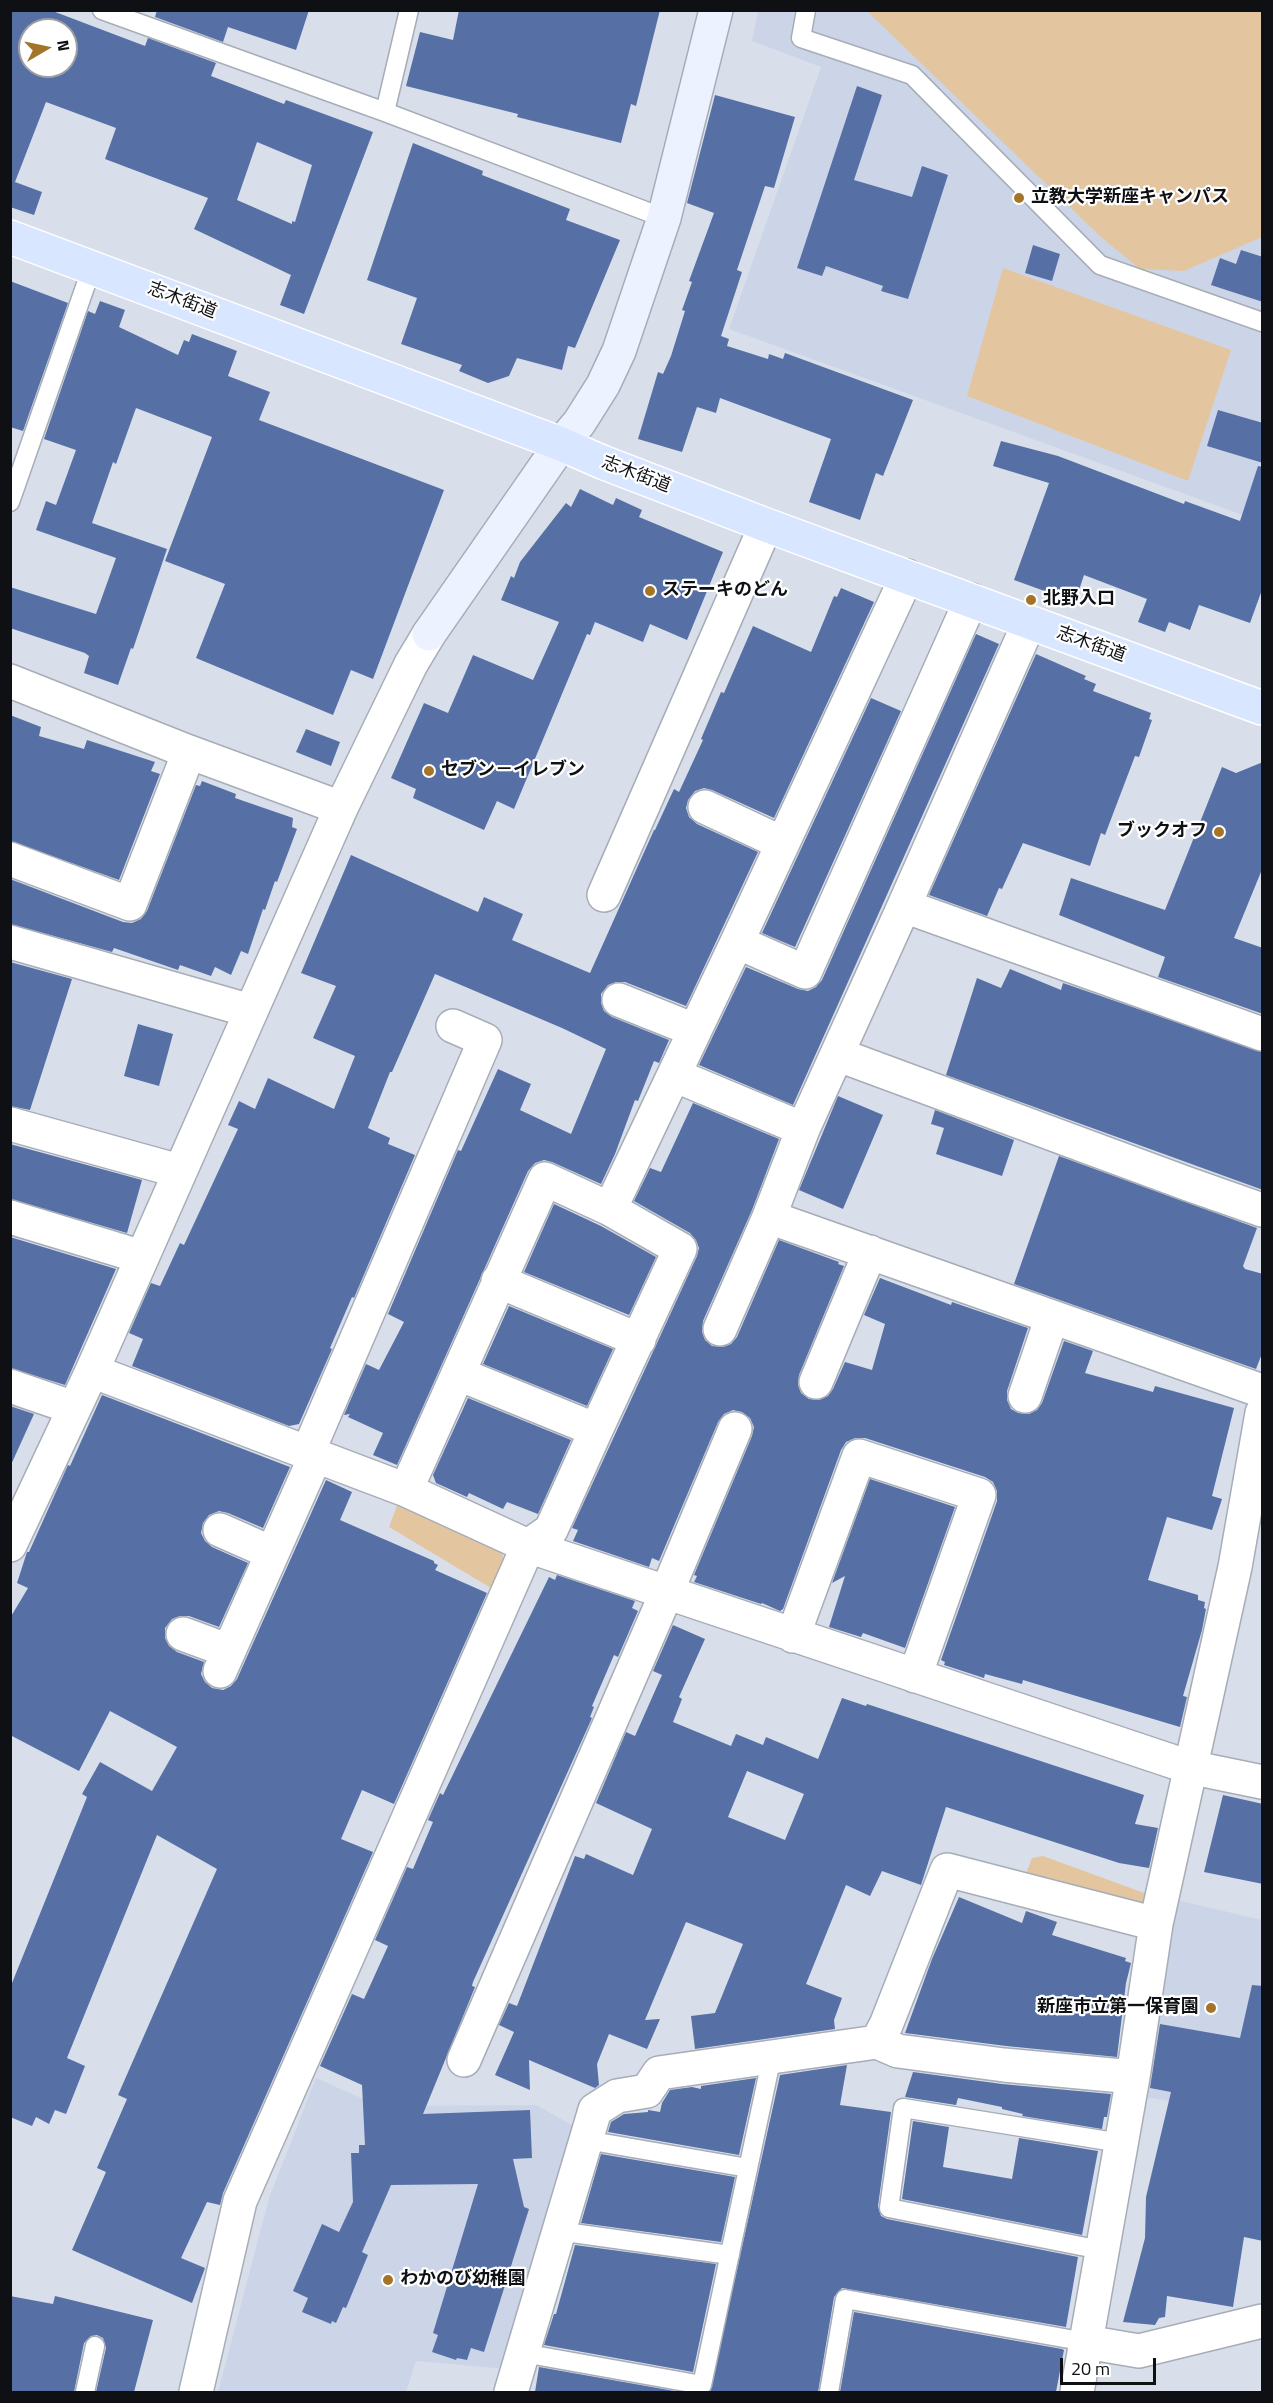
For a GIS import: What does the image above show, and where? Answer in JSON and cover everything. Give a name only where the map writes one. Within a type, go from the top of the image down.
[{"type":"main road","name":"志木街道","points":[[10,237],[561,444],[766,525],[1263,708]]},
{"type":"street","points":[[10,1545],[92,1371],[178,1171],[341,808],[411,664],[429,633],[561,444],[579,423],[597,395],[619,351],[664,218],[716,10]]},
{"type":"street","points":[[604,895],[766,525]]},
{"type":"street","points":[[610,1209],[907,576]]},
{"type":"street","points":[[737,942],[805,972],[971,600]]},
{"type":"street","points":[[720,1329],[769,1217],[803,1129],[839,1054],[1029,623]]},
{"type":"street","points":[[10,681],[189,752],[341,808]]},
{"type":"street","points":[[10,859],[130,904],[189,752]]},
{"type":"street","points":[[705,807],[782,843]]},
{"type":"street","points":[[904,906],[1263,1034]]},
{"type":"street","points":[[10,942],[251,1011]]},
{"type":"street","points":[[619,1000],[694,1030]]},
{"type":"street","points":[[183,1634],[224,1661],[272,1553],[484,1040],[453,1026]]},
{"type":"street","points":[[839,1054],[1263,1210]]},
{"type":"street","points":[[674,1075],[803,1129]]},
{"type":"street","points":[[10,1124],[178,1171]]},
{"type":"street","points":[[196,2392],[240,2201],[528,1546],[551,1530],[680,1249],[610,1209],[545,1179],[406,1490]]},
{"type":"street","points":[[10,1216],[142,1257]]},
{"type":"street","points":[[769,1217],[1263,1391]]},
{"type":"street","points":[[816,1382],[870,1252]]},
{"type":"street","points":[[498,1281],[639,1340]]},
{"type":"street","points":[[1024,1396],[1052,1317]]},
{"type":"street","points":[[92,1371],[406,1490],[528,1546],[1189,1767],[1263,1782]]},
{"type":"street","points":[[459,1374],[596,1430]]},
{"type":"street","points":[[10,1386],[74,1408]]},
{"type":"street","points":[[1077,2392],[1133,2077],[1156,1924],[1189,1767],[1249,1570],[1263,1413]]},
{"type":"street","points":[[464,2060],[735,1429]]},
{"type":"street","points":[[793,1636],[859,1456],[979,1495],[915,1676]]},
{"type":"street","points":[[220,1530],[272,1553]]},
{"type":"street","points":[[877,2042],[886,2025],[946,1870],[1156,1924]]},
{"type":"street","points":[[511,2392],[595,2110],[617,2096],[647,2091],[659,2073],[877,2042],[898,2051],[1004,2065],[1133,2077]]},
{"type":"street","points":[[1086,2342],[1139,2351],[1263,2321]]},
{"type":"lane","points":[[102,10],[385,112],[664,218]]},
{"type":"lane","points":[[385,112],[410,10]]},
{"type":"lane","points":[[806,10],[801,38],[912,75],[1100,265],[1263,322]]},
{"type":"lane","points":[[10,502],[92,267]]},
{"type":"lane","points":[[523,2353],[702,2385],[772,2056]]},
{"type":"lane","points":[[1101,2250],[889,2208],[903,2108],[1121,2143]]},
{"type":"lane","points":[[586,2140],[748,2169]]},
{"type":"lane","points":[[558,2231],[730,2255]]},
{"type":"lane","points":[[830,2392],[844,2299],[1086,2342]]},
{"type":"lane","points":[[85,2392],[95,2346]]},
{"type":"shaded area","name":"立教大学新座キャンパス","points":[[758,11],[1262,11],[1262,522],[729,329],[821,67],[752,41]]},
{"type":"shaded area","points":[[867,11],[1262,11],[1262,237],[1184,271],[1140,269],[1102,238]]},
{"type":"shaded area","points":[[1003,268],[1231,350],[1188,481],[967,396]]},
{"type":"shaded area","points":[[398,1503],[499,1545],[507,1568],[496,1591],[389,1527]]},
{"type":"shaded area","points":[[1043,1856],[1147,1894],[1145,1902],[1127,1906],[1025,1876],[1032,1858]]},
{"type":"shaded area","name":"新座市立第一保育園","points":[[1177,1900],[1262,1920],[1262,2116],[1144,2097]]},
{"type":"shaded area","name":"わかのび幼稚園","points":[[316,2078],[379,2106],[536,2105],[574,2126],[554,2185],[506,2369],[416,2361],[406,2392],[218,2392],[269,2198]]},
{"type":"building","points":[[10,10],[50,10],[71,18],[18,18],[18,78],[78,78],[78,21],[145,46],[148,38],[216,63],[211,76],[284,104],[286,100],[373,132],[304,314],[280,305],[291,275],[194,229],[208,198],[105,159],[116,128],[46,102],[15,182],[42,192],[34,215],[10,207]],"holes":[[[257,142],[312,165],[295,222],[292,221],[292,224],[237,200]]]},
{"type":"building","points":[[157,10],[309,10],[296,50],[228,27],[223,42],[155,17]]},
{"type":"building","points":[[459,10],[660,10],[636,106],[631,104],[621,143],[406,86],[420,32],[453,40]]},
{"type":"building","points":[[857,86],[882,95],[854,180],[912,197],[922,166],[948,175],[908,299],[881,291],[883,286],[826,266],[822,276],[797,268]]},
{"type":"building","points":[[715,95],[795,117],[774,188],[765,186],[737,270],[742,272],[721,336],[729,339],[727,346],[768,359],[769,354],[783,359],[785,353],[913,400],[883,476],[876,473],[860,520],[809,502],[831,439],[720,398],[716,413],[697,407],[682,452],[638,439],[658,372],[663,374],[671,356],[685,311],[682,310],[692,282],[689,281],[714,213],[687,203]]},
{"type":"building","points":[[413,143],[483,171],[482,175],[570,209],[566,220],[620,240],[575,348],[568,346],[562,370],[517,358],[509,376],[488,383],[459,371],[462,365],[401,344],[417,298],[367,280]]},
{"type":"building","points":[[1033,245],[1060,254],[1052,281],[1025,273]]},
{"type":"building","points":[[1241,250],[1263,257],[1263,302],[1211,285],[1220,258],[1236,264]]},
{"type":"building","points":[[10,281],[68,303],[23,431],[10,427]]},
{"type":"building","points":[[100,301],[125,310],[119,327],[178,355],[184,340],[189,342],[192,334],[237,351],[228,376],[270,392],[259,420],[444,490],[373,679],[351,670],[333,715],[196,658],[225,584],[165,561],[212,437],[136,408],[116,464],[113,462],[92,523],[167,549],[133,649],[131,648],[118,685],[84,673],[89,656],[85,653],[10,628],[10,587],[96,614],[116,558],[36,530],[46,501],[56,505],[76,450],[44,439],[88,311],[95,314]]},
{"type":"building","points":[[1218,410],[1263,423],[1263,463],[1207,446]]},
{"type":"building","points":[[1001,441],[1058,456],[1184,504],[1185,501],[1240,521],[1258,466],[1263,467],[1263,587],[1250,623],[1199,605],[1190,630],[1169,622],[1165,632],[1138,622],[1147,599],[1084,575],[1075,602],[1014,580],[1049,483],[993,466]]},
{"type":"building","points":[[580,489],[613,505],[616,498],[642,510],[639,517],[723,552],[687,640],[650,624],[643,642],[595,622],[590,635],[587,634],[514,809],[497,801],[484,830],[413,798],[416,789],[391,778],[424,703],[448,713],[473,655],[533,680],[559,622],[501,600],[520,562],[566,503],[571,507]]},
{"type":"building","points":[[841,588],[874,602],[774,818],[704,788],[695,791],[688,800],[686,808],[689,817],[697,824],[758,852],[686,1006],[625,982],[608,985],[601,994],[604,1011],[612,1017],[669,1040],[659,1063],[654,1061],[638,1101],[635,1100],[601,1184],[544,1160],[535,1163],[528,1171],[397,1465],[373,1455],[383,1433],[348,1417],[350,1414],[344,1415],[366,1364],[379,1370],[404,1322],[388,1314],[458,1150],[461,1151],[498,1069],[531,1084],[520,1110],[571,1134],[606,1049],[435,974],[392,1072],[390,1072],[368,1128],[390,1138],[388,1144],[415,1155],[299,1424],[289,1426],[132,1366],[143,1339],[129,1333],[151,1283],[160,1286],[180,1243],[184,1245],[238,1129],[228,1125],[239,1101],[255,1109],[268,1078],[334,1109],[355,1056],[313,1038],[336,986],[301,973],[351,855],[478,912],[484,897],[523,914],[512,940],[590,973],[674,789],[679,792],[703,740],[701,739],[721,692],[724,693],[753,626],[811,652],[834,596],[837,597]]},
{"type":"building","points":[[976,634],[999,644],[793,1105],[699,1065],[746,967],[808,991],[822,980]]},
{"type":"building","points":[[1036,654],[1086,676],[1084,679],[1096,684],[1093,691],[1151,713],[1149,719],[1152,720],[1139,757],[1135,756],[1105,835],[1101,833],[1090,866],[1023,843],[987,916],[929,895]]},
{"type":"building","points":[[871,698],[901,711],[795,947],[762,933]]},
{"type":"building","points":[[10,715],[41,727],[39,736],[84,749],[87,740],[155,762],[151,771],[160,774],[119,880],[10,841]]},
{"type":"building","points":[[306,729],[340,742],[331,766],[296,752]]},
{"type":"building","points":[[1263,762],[1263,867],[1234,938],[1263,948],[1263,1014],[1158,977],[1165,957],[1059,915],[1071,878],[1165,910],[1222,767],[1236,773]]},
{"type":"building","points":[[202,781],[236,794],[235,798],[293,818],[292,827],[297,829],[277,882],[275,881],[265,910],[263,909],[248,954],[241,951],[231,975],[215,967],[211,976],[180,965],[178,970],[114,948],[112,952],[10,924],[10,879],[123,922],[132,923],[141,919],[147,911],[196,785],[200,786]]},
{"type":"building","points":[[10,962],[72,979],[30,1110],[10,1106]]},
{"type":"building","points":[[1010,969],[1061,990],[1063,983],[1263,1052],[1263,1190],[946,1075],[977,978],[1001,988]]},
{"type":"building","points":[[138,1024],[173,1034],[159,1086],[124,1076]]},
{"type":"building","points":[[838,1096],[883,1115],[843,1209],[799,1190]]},
{"type":"building","points":[[693,1103],[779,1139],[752,1210],[703,1321],[702,1332],[705,1340],[712,1346],[723,1347],[731,1344],[737,1337],[779,1240],[839,1262],[838,1264],[844,1266],[799,1375],[798,1385],[801,1393],[809,1399],[819,1400],[828,1396],[845,1362],[872,1370],[885,1324],[864,1315],[880,1278],[951,1305],[952,1302],[1028,1328],[1007,1391],[1007,1400],[1011,1409],[1018,1413],[1029,1414],[1037,1410],[1042,1403],[1064,1341],[1093,1351],[1085,1373],[1153,1392],[1155,1386],[1234,1408],[1212,1496],[1222,1499],[1212,1530],[1167,1517],[1148,1580],[1198,1595],[1198,1600],[1205,1602],[1202,1630],[1183,1696],[1187,1697],[1180,1727],[1023,1680],[1022,1684],[985,1674],[984,1678],[944,1665],[945,1662],[941,1660],[997,1501],[997,1491],[993,1482],[985,1477],[865,1438],[855,1438],[846,1442],[841,1450],[783,1609],[780,1611],[762,1603],[694,1582],[697,1576],[694,1575],[752,1436],[754,1427],[750,1418],[742,1412],[733,1410],[724,1414],[718,1422],[659,1561],[652,1558],[649,1567],[573,1541],[578,1530],[572,1528],[697,1256],[699,1248],[690,1233],[634,1201],[650,1168],[661,1172]]},
{"type":"building","points":[[935,1110],[1014,1140],[1002,1176],[936,1154],[944,1128],[931,1124]]},
{"type":"building","points":[[10,1144],[142,1180],[127,1233],[10,1199]]},
{"type":"building","points":[[1059,1156],[1257,1228],[1243,1266],[1245,1269],[1263,1274],[1263,1351],[1256,1369],[1014,1284]]},
{"type":"building","points":[[554,1204],[601,1226],[656,1257],[629,1315],[524,1272]]},
{"type":"building","points":[[10,1237],[116,1269],[65,1385],[10,1368]]},
{"type":"building","points":[[509,1306],[613,1349],[587,1406],[483,1364]]},
{"type":"building","points":[[102,1395],[290,1467],[263,1528],[219,1511],[209,1515],[203,1523],[201,1533],[205,1541],[212,1547],[248,1563],[219,1627],[189,1616],[180,1616],[172,1619],[165,1628],[165,1638],[169,1646],[177,1652],[204,1662],[201,1674],[212,1688],[223,1690],[237,1679],[326,1480],[352,1492],[340,1520],[434,1561],[438,1565],[435,1570],[487,1593],[394,1804],[362,1790],[341,1839],[373,1852],[223,2193],[220,2205],[207,2202],[181,2258],[205,2268],[192,2303],[72,2250],[106,2172],[97,2168],[127,2099],[118,2095],[217,1869],[157,1835],[67,2058],[85,2066],[66,2114],[55,2110],[49,2124],[36,2117],[32,2126],[10,2117],[10,1988],[87,1797],[82,1794],[100,1762],[152,1791],[177,1747],[110,1711],[79,1771],[10,1735],[10,1618],[28,1588],[17,1583],[27,1552],[29,1552]]},
{"type":"building","points":[[468,1398],[571,1440],[538,1514],[507,1502],[503,1509],[469,1493],[467,1497],[436,1483],[433,1475]]},
{"type":"building","points":[[10,1406],[34,1414],[10,1467]]},
{"type":"building","points":[[870,1479],[955,1507],[905,1648],[863,1633],[861,1637],[829,1627],[845,1576],[832,1583]]},
{"type":"building","points":[[557,1575],[635,1601],[632,1608],[638,1611],[618,1657],[614,1655],[592,1706],[594,1707],[590,1717],[592,1718],[473,1982],[472,1986],[475,1987],[423,2114],[530,2110],[532,2158],[513,2159],[524,2207],[529,2209],[484,2352],[471,2348],[467,2360],[457,2358],[456,2360],[432,2352],[438,2335],[433,2333],[478,2184],[391,2185],[362,2252],[368,2255],[346,2308],[343,2307],[336,2323],[332,2321],[331,2324],[302,2312],[308,2298],[293,2291],[322,2224],[339,2232],[353,2202],[351,2153],[359,2153],[359,2145],[365,2145],[362,2085],[320,2066],[352,1994],[364,1999],[388,1946],[375,1940],[407,1867],[413,1869],[433,1822],[428,1820],[440,1793],[443,1795],[549,1577],[555,1580]]},
{"type":"building","points":[[673,1625],[705,1639],[679,1697],[682,1699],[673,1722],[731,1746],[736,1734],[763,1745],[766,1737],[818,1759],[842,1698],[866,1706],[867,1704],[1144,1795],[1135,1824],[1158,1828],[1149,1868],[1119,1863],[946,1807],[921,1885],[882,1871],[870,1896],[846,1885],[806,1984],[842,1998],[834,2020],[835,2029],[695,2049],[691,2016],[715,2013],[743,1944],[686,1922],[645,2020],[660,2019],[647,2049],[609,2034],[597,2064],[599,2085],[595,2088],[529,2060],[530,2090],[495,2075],[514,2032],[499,2025],[509,2003],[517,2006],[575,1856],[584,1859],[586,1854],[633,1875],[652,1829],[596,1803],[626,1732],[635,1736],[662,1675],[653,1671]],"holes":[[[747,1771],[804,1794],[785,1840],[728,1817]]]},
{"type":"building","points":[[1223,1795],[1263,1804],[1263,1884],[1204,1872]]},
{"type":"building","points":[[959,1897],[1022,1923],[1026,1911],[1057,1922],[1052,1935],[1126,1958],[1125,1961],[1131,1963],[1126,1983],[1117,2057],[905,2033],[932,1959]]},
{"type":"building","points":[[1252,1985],[1263,1986],[1263,2241],[1244,2237],[1233,2307],[1167,2296],[1165,2317],[1159,2318],[1155,2325],[1123,2322],[1145,2238],[1146,2197],[1171,2092],[1150,2088],[1160,2024],[1240,2038]]},
{"type":"building","points":[[847,2065],[840,2105],[891,2112],[878,2206],[881,2216],[1078,2257],[1066,2327],[842,2288],[834,2297],[818,2392],[710,2392],[780,2075]]},
{"type":"building","points":[[913,2072],[1002,2084],[1111,2094],[1107,2117],[1104,2117],[1102,2129],[1022,2116],[1023,2114],[1002,2109],[1002,2107],[958,2098],[956,2105],[905,2097]]},
{"type":"building","points":[[756,2078],[739,2155],[608,2132],[611,2122],[624,2114],[648,2112],[648,2110],[660,2112],[662,2103],[670,2090],[692,2087],[701,2089],[701,2086]]},
{"type":"building","points":[[913,2121],[949,2127],[943,2167],[1012,2179],[1019,2138],[1098,2151],[1082,2235],[902,2199]]},
{"type":"building","points":[[601,2154],[735,2177],[721,2242],[581,2223]]},
{"type":"building","points":[[575,2245],[716,2264],[693,2372],[544,2345],[554,2314],[556,2314]]},
{"type":"building","points":[[10,2296],[53,2304],[55,2296],[153,2320],[134,2392],[96,2392],[106,2348],[103,2338],[97,2335],[91,2336],[84,2343],[74,2392],[10,2392]]},
{"type":"building","points":[[854,2312],[1062,2349],[1064,2350],[1056,2392],[840,2392]]},
{"type":"building","points":[[539,2367],[680,2392],[535,2392]]},
{"type":"place","name":"立教大学新座キャンパス","points":[[1019,198]]},
{"type":"place","name":"ステーキのどん","points":[[650,591]]},
{"type":"place","name":"北野入口","points":[[1031,600]]},
{"type":"place","name":"セブン－イレブン","points":[[429,771]]},
{"type":"place","name":"ブックオフ","points":[[1219,832]]},
{"type":"place","name":"新座市立第一保育園","points":[[1211,2008]]},
{"type":"place","name":"わかのび幼稚園","points":[[388,2280]]}]
